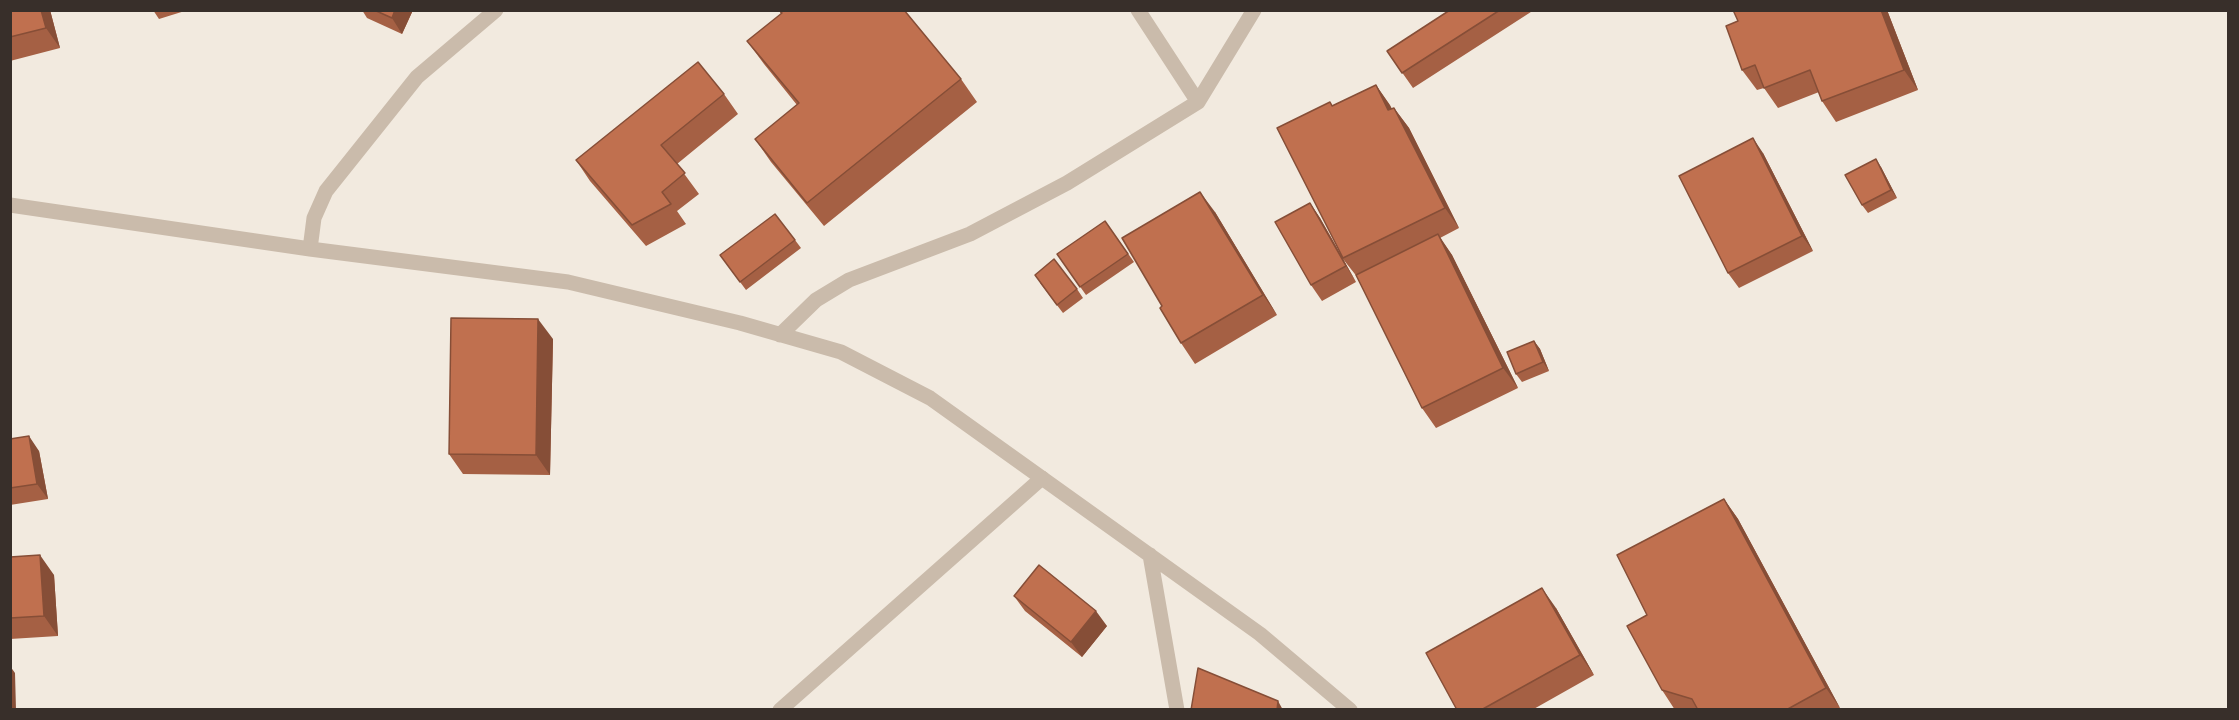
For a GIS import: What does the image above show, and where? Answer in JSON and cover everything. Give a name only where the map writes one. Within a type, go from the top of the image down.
[{"type":"street","points":[[310,249],[314,218],[326,191],[417,77],[496,10]]},
{"type":"street","points":[[1138,10],[1198,102]]},
{"type":"street","points":[[780,335],[816,300],[849,280],[970,234],[1067,183],[1198,102],[1254,10]]},
{"type":"street","points":[[10,205],[310,249],[568,282],[740,323],[841,352],[930,398],[1260,634],[1350,710]]},
{"type":"street","points":[[780,710],[1042,478]]},
{"type":"street","points":[[1150,555],[1177,710]]},
{"type":"building","points":[[10,10],[41,10],[46,28],[10,37]]},
{"type":"building","points":[[374,10],[395,10],[392,18]]},
{"type":"building","points":[[779,10],[904,10],[961,79],[807,203],[755,139],[799,103],[747,41],[782,13]]},
{"type":"building","points":[[1450,10],[1500,10],[1402,73],[1387,51]]},
{"type":"building","points":[[1733,10],[1881,10],[1904,70],[1822,101],[1810,70],[1764,88],[1755,65],[1742,70],[1726,26],[1738,21]]},
{"type":"building","points":[[698,62],[724,94],[661,145],[685,173],[662,192],[671,204],[632,225],[576,160]]},
{"type":"building","points":[[1376,85],[1388,110],[1394,108],[1445,208],[1343,258],[1277,128],[1330,102],[1332,106]]},
{"type":"building","points":[[1753,138],[1802,236],[1728,273],[1679,176]]},
{"type":"building","points":[[1876,159],[1891,190],[1862,205],[1845,175]]},
{"type":"building","points":[[1200,192],[1263,295],[1181,343],[1122,238]]},
{"type":"building","points":[[1310,203],[1346,266],[1311,285],[1275,222]]},
{"type":"building","points":[[775,214],[795,240],[740,282],[720,255]]},
{"type":"building","points":[[1105,221],[1128,254],[1080,287],[1057,254]]},
{"type":"building","points":[[1438,234],[1503,368],[1422,408],[1356,275]]},
{"type":"building","points":[[1054,259],[1077,289],[1057,305],[1035,275]]},
{"type":"building","points":[[451,318],[538,319],[536,455],[449,454]]},
{"type":"building","points":[[1534,341],[1543,362],[1516,374],[1507,352]]},
{"type":"building","points":[[29,436],[37,484],[10,488],[10,439]]},
{"type":"building","points":[[1724,499],[1826,688],[1786,710],[1698,710],[1692,699],[1662,690],[1627,626],[1647,615],[1617,555]]},
{"type":"building","points":[[40,555],[44,616],[10,618],[10,557]]},
{"type":"building","points":[[1039,565],[1096,611],[1071,642],[1014,596]]},
{"type":"building","points":[[1542,588],[1580,655],[1481,710],[1457,710],[1426,653]]},
{"type":"building","points":[[1198,668],[1278,701],[1277,710],[1191,710]]}]
